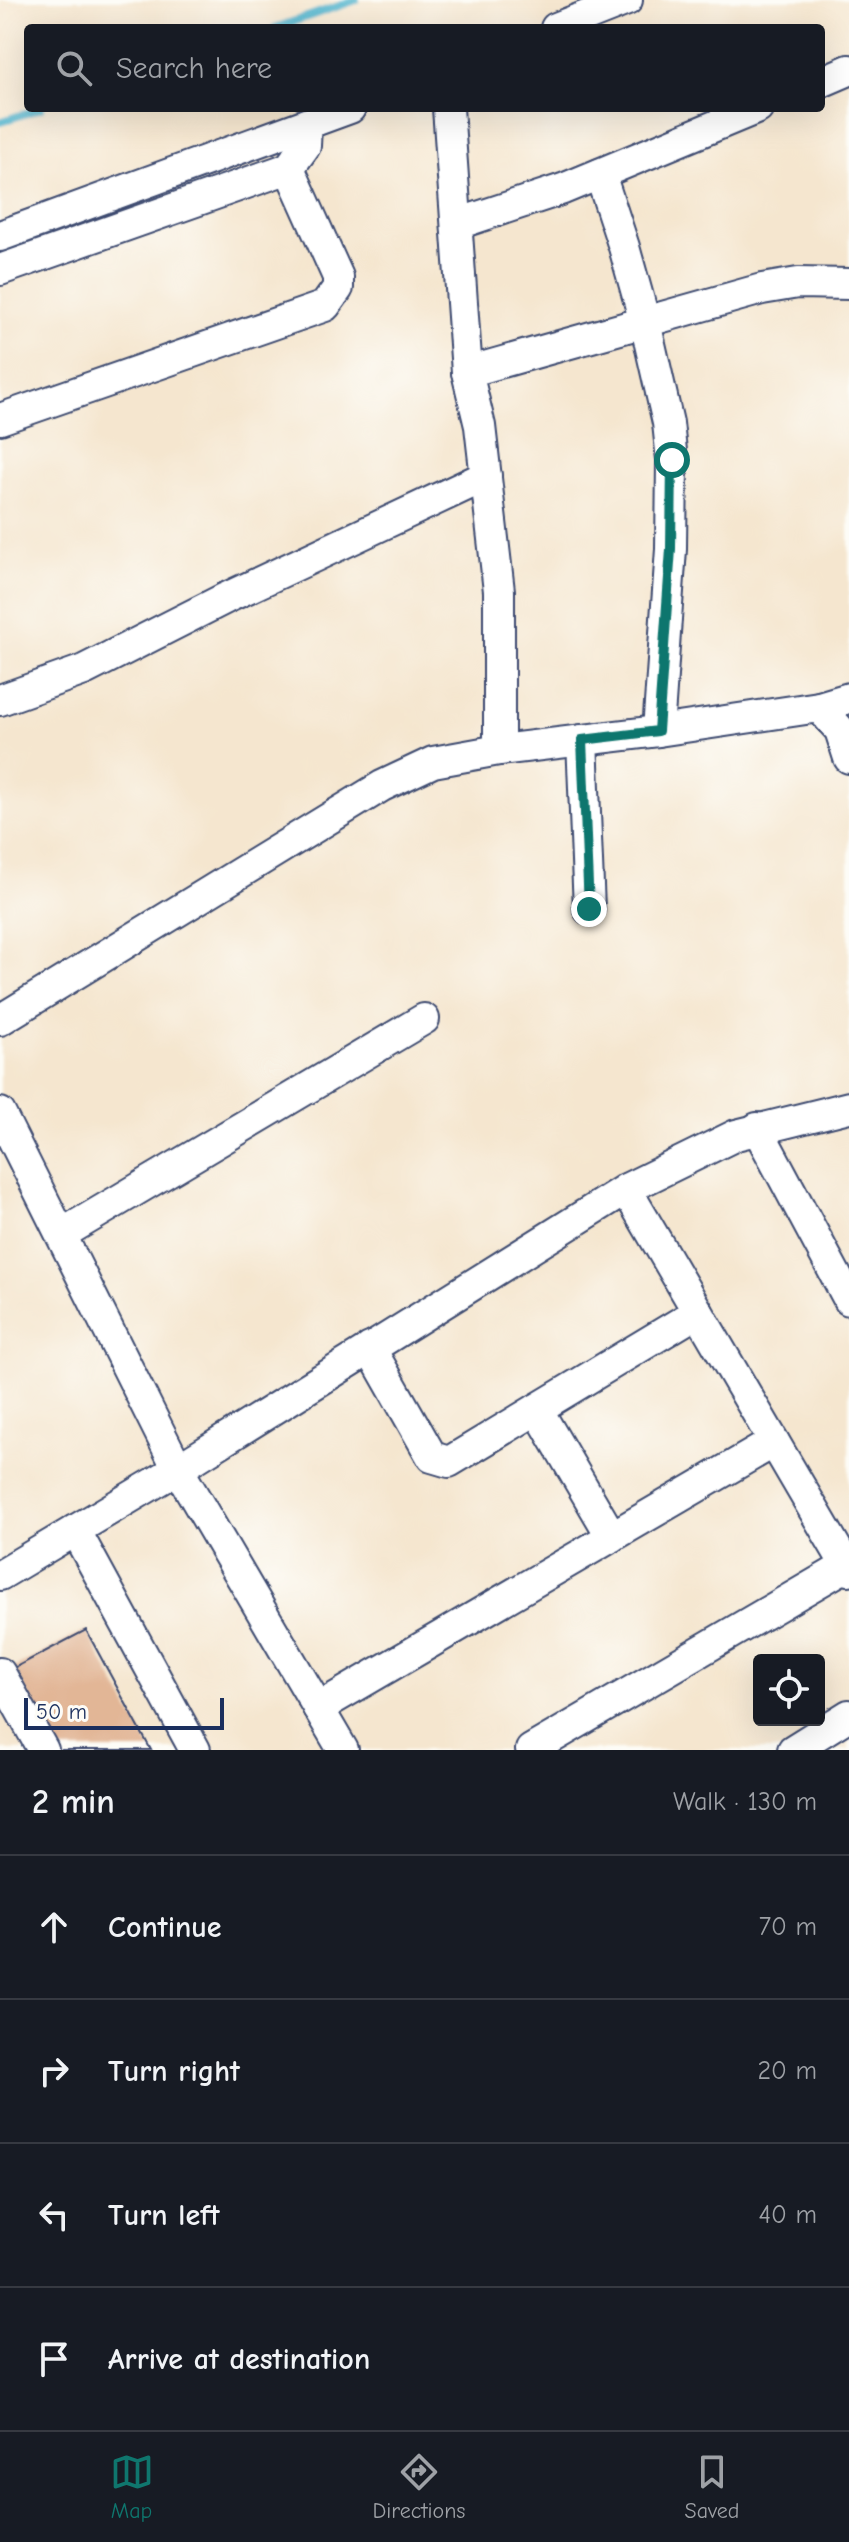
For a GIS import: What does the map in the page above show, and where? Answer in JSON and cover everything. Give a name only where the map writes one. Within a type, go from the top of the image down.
[{"type":"street","points":[[564,17],[627,0]]},
{"type":"street","points":[[825,80],[849,70]]},
{"type":"street","points":[[0,236],[339,112]]},
{"type":"street","points":[[448,112],[467,372],[480,426],[499,591],[499,750]]},
{"type":"street","points":[[457,224],[563,189],[748,112]]},
{"type":"street","points":[[0,270],[289,168],[305,146],[306,124]]},
{"type":"street","points":[[0,419],[325,306],[338,288],[338,277],[289,168]]},
{"type":"street","points":[[600,174],[645,322],[668,423],[672,460],[671,549],[658,731]]},
{"type":"street","points":[[467,372],[762,289],[798,283],[849,284]]},
{"type":"street","points":[[0,700],[84,670],[226,598],[486,476]]},
{"type":"street","points":[[0,1020],[382,786],[433,762],[499,750],[819,707],[849,698]]},
{"type":"street","points":[[819,707],[840,730],[849,758]]},
{"type":"street","points":[[582,740],[589,909]]},
{"type":"street","points":[[62,1234],[424,1019]]},
{"type":"street","points":[[0,1575],[178,1469],[626,1189],[736,1135],[849,1107]]},
{"type":"street","points":[[0,1113],[178,1469],[343,1750]]},
{"type":"street","points":[[757,1128],[849,1300]]},
{"type":"street","points":[[531,1750],[848,1568],[626,1189]]},
{"type":"street","points":[[370,1348],[432,1457],[449,1462],[698,1312]]},
{"type":"street","points":[[537,1409],[612,1537]]},
{"type":"street","points":[[318,1708],[774,1442]]},
{"type":"street","points":[[75,1530],[195,1750]]},
{"type":"street","points":[[0,1673],[43,1750]]},
{"type":"street","points":[[793,1750],[849,1715]]},
{"type":"building","points":[[86,1630],[151,1750],[59,1750],[14,1668]]},
{"type":"waterway","points":[[287,24],[356,0]]},
{"type":"waterway","points":[[0,122],[29,112]]},
{"type":"route","points":[[589,909],[582,740],[658,731],[671,549],[672,460]]}]
